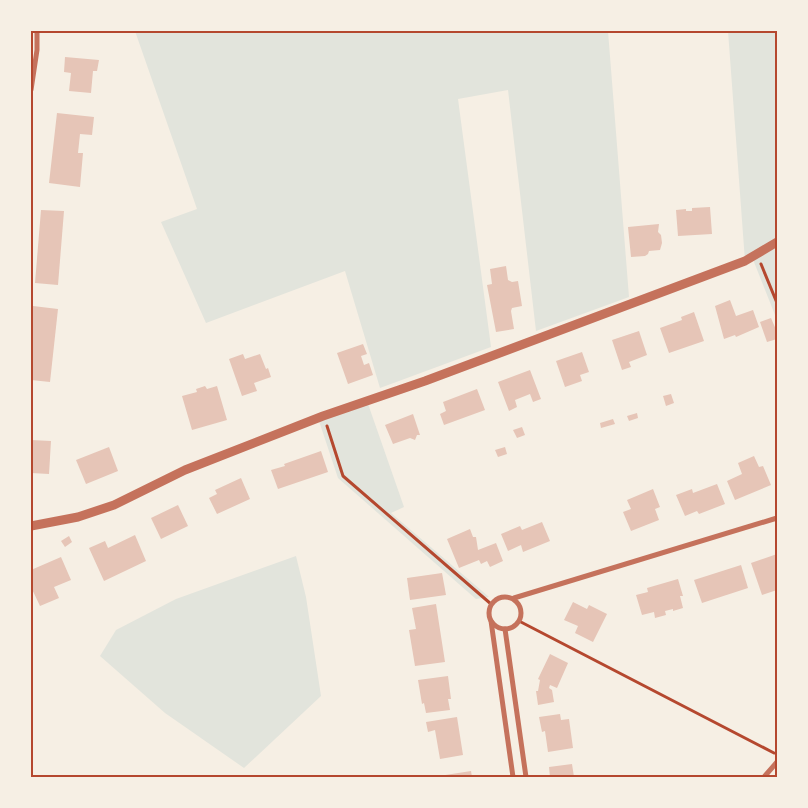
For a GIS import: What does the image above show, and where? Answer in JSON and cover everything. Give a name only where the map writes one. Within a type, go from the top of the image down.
[{"type":"street","points":[[31,90],[38,50],[37,31]]},
{"type":"street","points":[[31,526],[78,517],[114,505],[186,470],[323,416],[425,381],[745,261],[777,242]]},
{"type":"street","points":[[513,777],[489,609],[495,600],[504,596],[514,598],[777,518]]},
{"type":"street","points":[[491,620],[499,628],[505,629],[511,628],[520,621],[521,606],[514,598]]},
{"type":"street","points":[[505,629],[526,777]]},
{"type":"street","points":[[764,777],[777,762]]},
{"type":"path","points":[[755,255],[761,263],[777,303]]},
{"type":"path","points":[[323,416],[343,476],[491,604]]},
{"type":"path","points":[[520,621],[777,754]]},
{"type":"shaded area","points":[[135,31],[608,31],[629,297],[536,331],[508,90],[458,99],[491,347],[380,388],[345,271],[206,323],[161,222],[197,209]]},
{"type":"shaded area","points":[[728,31],[777,31],[777,320],[752,257],[745,261]]},
{"type":"shaded area","points":[[367,401],[404,507],[391,513],[489,597],[476,599],[338,478],[318,418]]},
{"type":"shaded area","points":[[296,556],[306,597],[321,696],[244,768],[165,713],[100,656],[116,630],[176,599]]},
{"type":"building","points":[[65,57],[99,60],[97,71],[93,71],[91,93],[69,91],[71,73],[64,72]]},
{"type":"building","points":[[57,113],[94,117],[92,135],[80,134],[78,153],[83,153],[80,187],[49,183]]},
{"type":"building","points":[[710,207],[712,234],[678,236],[676,210],[686,209],[686,211],[692,211],[692,208]]},
{"type":"building","points":[[41,210],[64,211],[58,285],[35,283]]},
{"type":"building","points":[[659,224],[658,232],[661,235],[662,243],[660,250],[649,251],[645,256],[631,257],[628,227]]},
{"type":"building","points":[[506,266],[508,280],[512,282],[518,281],[522,306],[512,308],[514,329],[496,332],[487,285],[492,284],[490,269]]},
{"type":"building","points":[[730,300],[736,316],[753,310],[759,327],[736,337],[735,335],[724,339],[715,306]]},
{"type":"building","points":[[33,306],[58,309],[50,382],[31,380]]},
{"type":"building","points":[[694,312],[704,341],[669,353],[660,328],[682,320],[681,317]]},
{"type":"building","points":[[771,318],[777,332],[777,339],[767,342],[760,322]]},
{"type":"building","points":[[639,331],[647,355],[629,362],[631,367],[622,370],[612,340]]},
{"type":"building","points":[[363,344],[367,354],[361,356],[364,365],[369,363],[373,375],[348,384],[337,353]]},
{"type":"building","points":[[582,352],[589,372],[580,375],[582,381],[565,387],[556,361]]},
{"type":"building","points":[[243,354],[245,359],[260,354],[271,377],[254,383],[257,391],[242,396],[229,359]]},
{"type":"building","points":[[530,370],[541,399],[533,402],[530,394],[515,400],[517,407],[509,411],[498,382]]},
{"type":"building","points":[[205,386],[207,389],[217,386],[227,420],[192,430],[182,396],[197,392],[196,389]]},
{"type":"building","points":[[477,389],[485,410],[444,425],[440,414],[446,411],[443,402]]},
{"type":"building","points":[[671,394],[674,403],[666,406],[663,396]]},
{"type":"building","points":[[637,413],[638,418],[629,421],[627,416]]},
{"type":"building","points":[[413,414],[420,435],[417,435],[415,440],[410,438],[393,444],[385,425]]},
{"type":"building","points":[[613,419],[615,424],[601,428],[600,423]]},
{"type":"building","points":[[522,427],[525,435],[517,438],[513,430]]},
{"type":"building","points":[[31,440],[51,441],[49,474],[31,473]]},
{"type":"building","points":[[109,447],[118,471],[86,484],[76,460]]},
{"type":"building","points":[[505,447],[507,454],[498,457],[495,450]]},
{"type":"building","points":[[321,451],[328,472],[278,489],[271,470]]},
{"type":"building","points":[[754,456],[759,467],[763,466],[771,485],[735,500],[727,481],[742,474],[738,463]]},
{"type":"building","points":[[241,478],[250,499],[217,514],[209,498],[217,494],[215,490]]},
{"type":"building","points":[[717,484],[725,504],[699,514],[697,511],[685,516],[676,495],[692,489],[693,493]]},
{"type":"building","points":[[653,489],[660,507],[655,509],[659,520],[631,531],[623,512],[631,509],[627,500]]},
{"type":"building","points":[[178,505],[188,526],[161,539],[151,518]]},
{"type":"building","points":[[542,522],[550,541],[523,552],[521,545],[508,551],[501,534],[520,526],[522,530]]},
{"type":"building","points":[[470,529],[473,537],[476,537],[478,550],[496,543],[503,561],[490,567],[487,561],[481,564],[479,560],[459,568],[447,539]]},
{"type":"building","points":[[135,535],[146,561],[104,581],[89,548],[105,541],[108,548]]},
{"type":"building","points":[[69,536],[72,542],[65,547],[61,541]]},
{"type":"building","points":[[777,554],[777,590],[762,595],[751,563]]},
{"type":"building","points":[[61,557],[71,580],[54,587],[59,598],[40,606],[31,587],[31,570]]},
{"type":"building","points":[[741,565],[748,588],[702,603],[694,580]]},
{"type":"building","points":[[442,573],[446,595],[410,600],[407,578]]},
{"type":"building","points":[[678,579],[683,596],[680,596],[683,608],[665,611],[666,615],[655,618],[654,612],[642,615],[636,595],[648,592],[647,588]]},
{"type":"building","points":[[573,602],[587,609],[589,605],[607,614],[593,642],[575,633],[578,626],[564,620]]},
{"type":"building","points":[[436,604],[445,662],[415,666],[409,630],[416,629],[412,608]]},
{"type":"building","points":[[550,654],[568,663],[557,688],[550,685],[549,688],[552,690],[554,702],[538,705],[536,691],[538,691],[540,680],[538,679]]},
{"type":"building","points":[[448,676],[451,699],[448,699],[450,710],[426,713],[424,703],[422,704],[418,680]]},
{"type":"building","points":[[560,714],[561,720],[569,719],[573,748],[548,752],[545,731],[542,732],[539,717]]},
{"type":"building","points":[[457,717],[463,755],[440,759],[435,730],[428,732],[426,722]]},
{"type":"building","points":[[572,764],[574,777],[550,777],[549,767]]},
{"type":"building","points":[[471,771],[472,777],[439,777],[439,776]]}]
